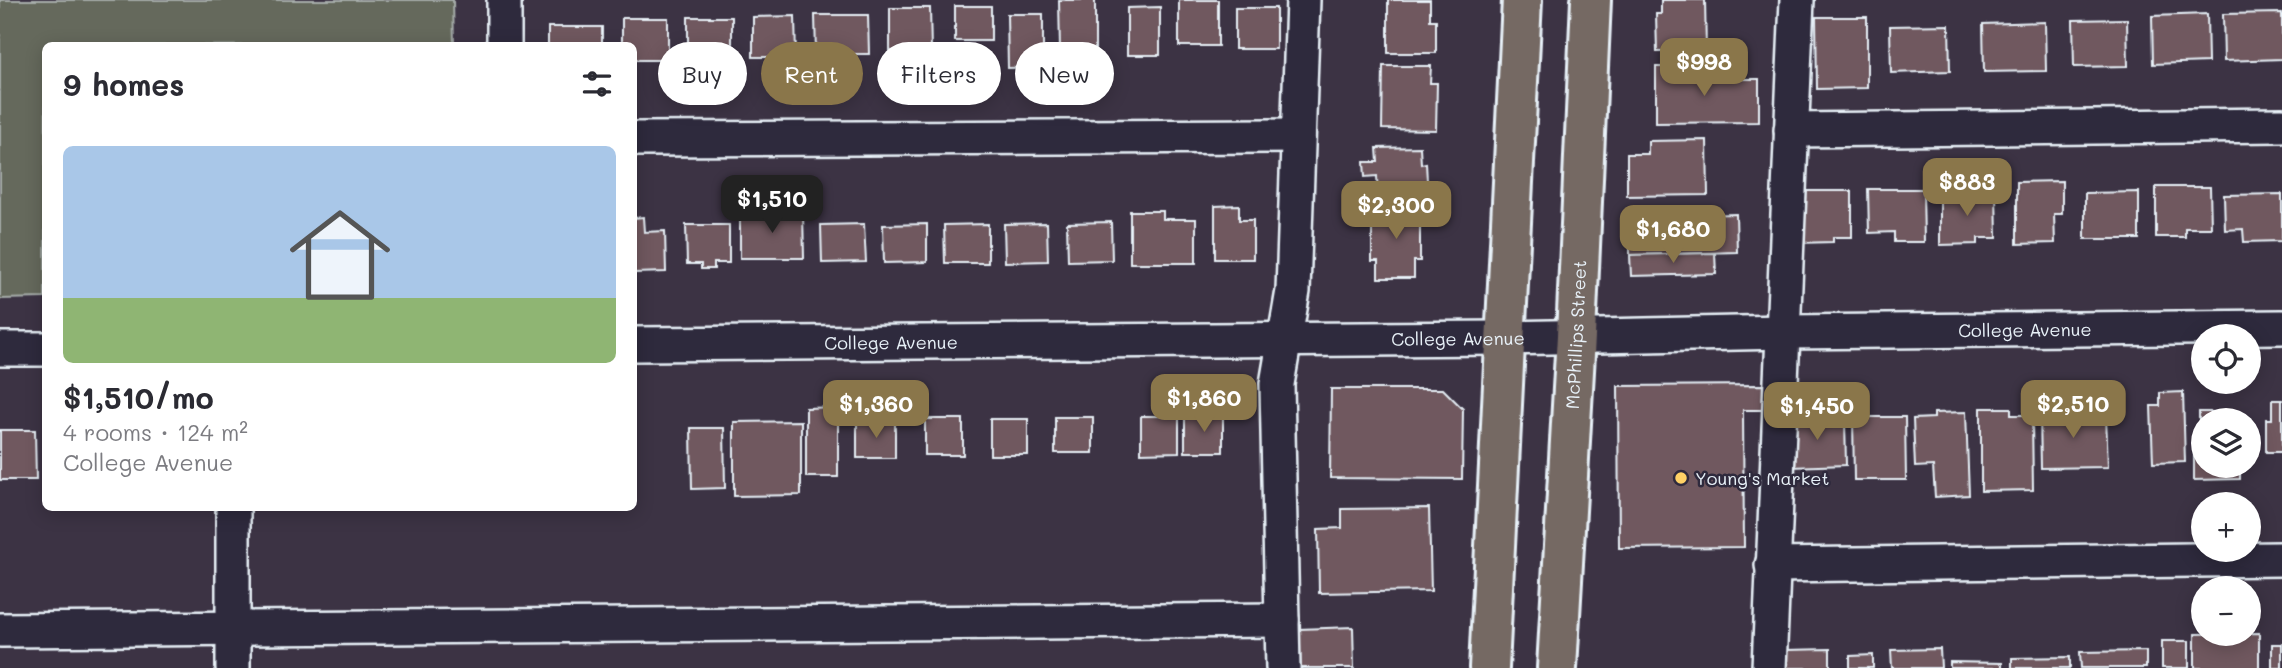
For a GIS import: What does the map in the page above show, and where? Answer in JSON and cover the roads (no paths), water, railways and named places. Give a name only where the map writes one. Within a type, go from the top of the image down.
[{"type":"main road","points":[[1489,668],[1503,338],[1522,0]]},
{"type":"main road","name":"McPhillips Street","points":[[1557,668],[1591,0]]},
{"type":"street","points":[[504,0],[504,42]]},
{"type":"street","points":[[1283,668],[1278,383],[1293,291],[1303,0]]},
{"type":"street","points":[[1769,668],[1797,0]]},
{"type":"street","points":[[1791,130],[2282,125]]},
{"type":"street","points":[[637,139],[1298,136]]},
{"type":"street","name":"College Avenue","points":[[637,344],[1503,338],[2282,327]]},
{"type":"street","points":[[0,349],[42,349]]},
{"type":"street","points":[[233,511],[233,668]]},
{"type":"street","points":[[1772,565],[2282,559]]},
{"type":"street","points":[[0,630],[1282,620]]},
{"type":"place","name":"Young's Market","points":[[1681,478]]}]
